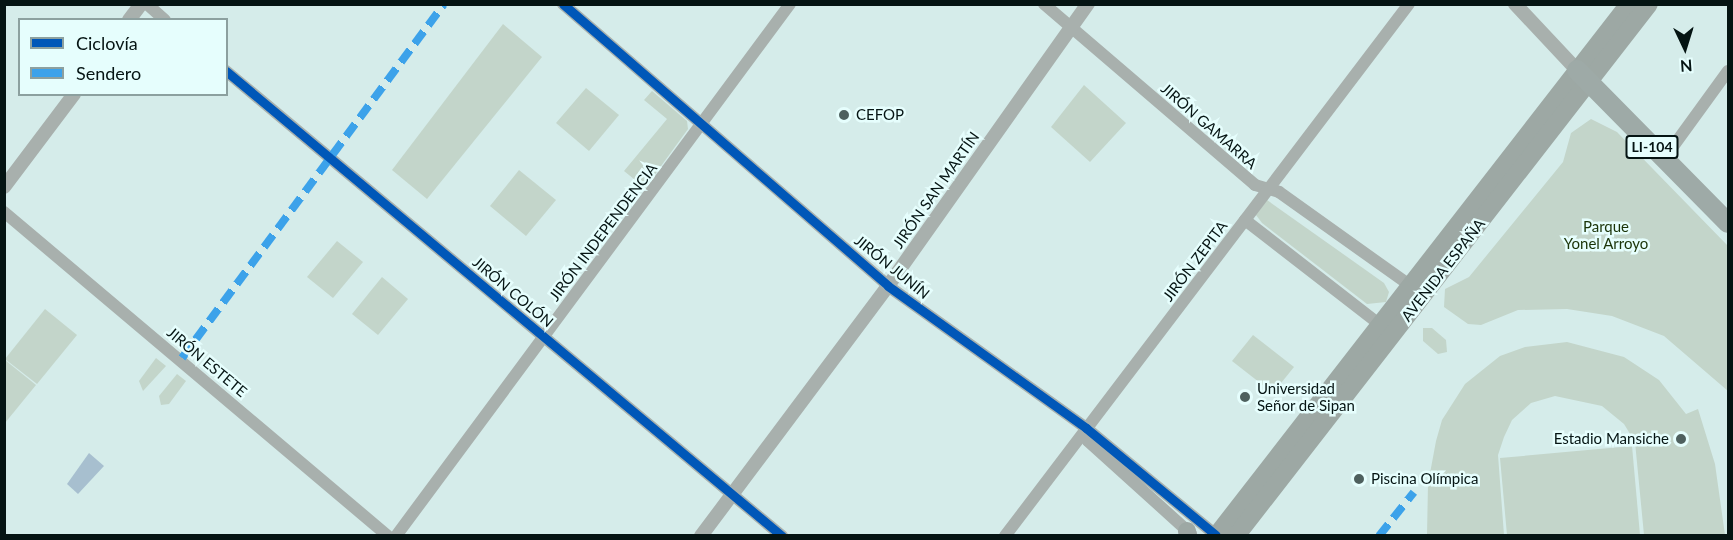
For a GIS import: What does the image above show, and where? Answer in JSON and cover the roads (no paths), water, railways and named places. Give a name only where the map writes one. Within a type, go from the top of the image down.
[{"type":"highway","name":"LI-104","points":[[1583,76],[1728,223]]},
{"type":"main road","name":"AVENIDA ESPAÑA","points":[[1583,76],[1629,4]]},
{"type":"main road","name":"AVENIDA ESPAÑA","points":[[1216,535],[1417,291],[1583,76],[1649,4]]},
{"type":"main road","name":"AVENIDA ESPAÑA","points":[[1236,536],[1386,329]]},
{"type":"street","points":[[130,18],[141,4]]},
{"type":"street","points":[[147,4],[163,18]]},
{"type":"street","name":"JIRÓN JUNÍN","points":[[563,4],[888,286],[1086,428],[1216,535]]},
{"type":"street","name":"JIRÓN INDEPENDENCIA","points":[[396,536],[790,4]]},
{"type":"street","name":"JIRÓN GAMARRA","points":[[1044,4],[1255,184],[1278,192],[1417,291]]},
{"type":"street","name":"JIRÓN SAN MARTÍN","points":[[701,536],[888,286],[1088,4]]},
{"type":"street","name":"JIRÓN ZEPITA","points":[[1005,536],[1409,4]]},
{"type":"street","points":[[1515,4],[1583,76]]},
{"type":"street","points":[[1664,159],[1728,71]]},
{"type":"street","name":"JIRÓN COLÓN","points":[[228,73],[782,536]]},
{"type":"street","points":[[4,187],[72,96]]},
{"type":"street","name":"JIRÓN ESTETE","points":[[4,212],[388,536]]},
{"type":"street","points":[[1245,220],[1386,329]]},
{"type":"street","name":"JIRÓN JUNÍN","points":[[1086,428],[1088,441],[1189,534]]},
{"type":"water","points":[[89,453],[104,466],[78,494],[67,484]]},
{"type":"place","name":"CEFOP","points":[[844,115]]},
{"type":"place","name":"Universidad Señor de Sipan","points":[[1245,397]]},
{"type":"place","name":"Estadio Mansiche","points":[[1681,439]]},
{"type":"place","name":"Piscina Olímpica","points":[[1359,479]]},
{"type":"park label","name":"Parque Yonel Arroyo","points":[[1606,234]]}]
